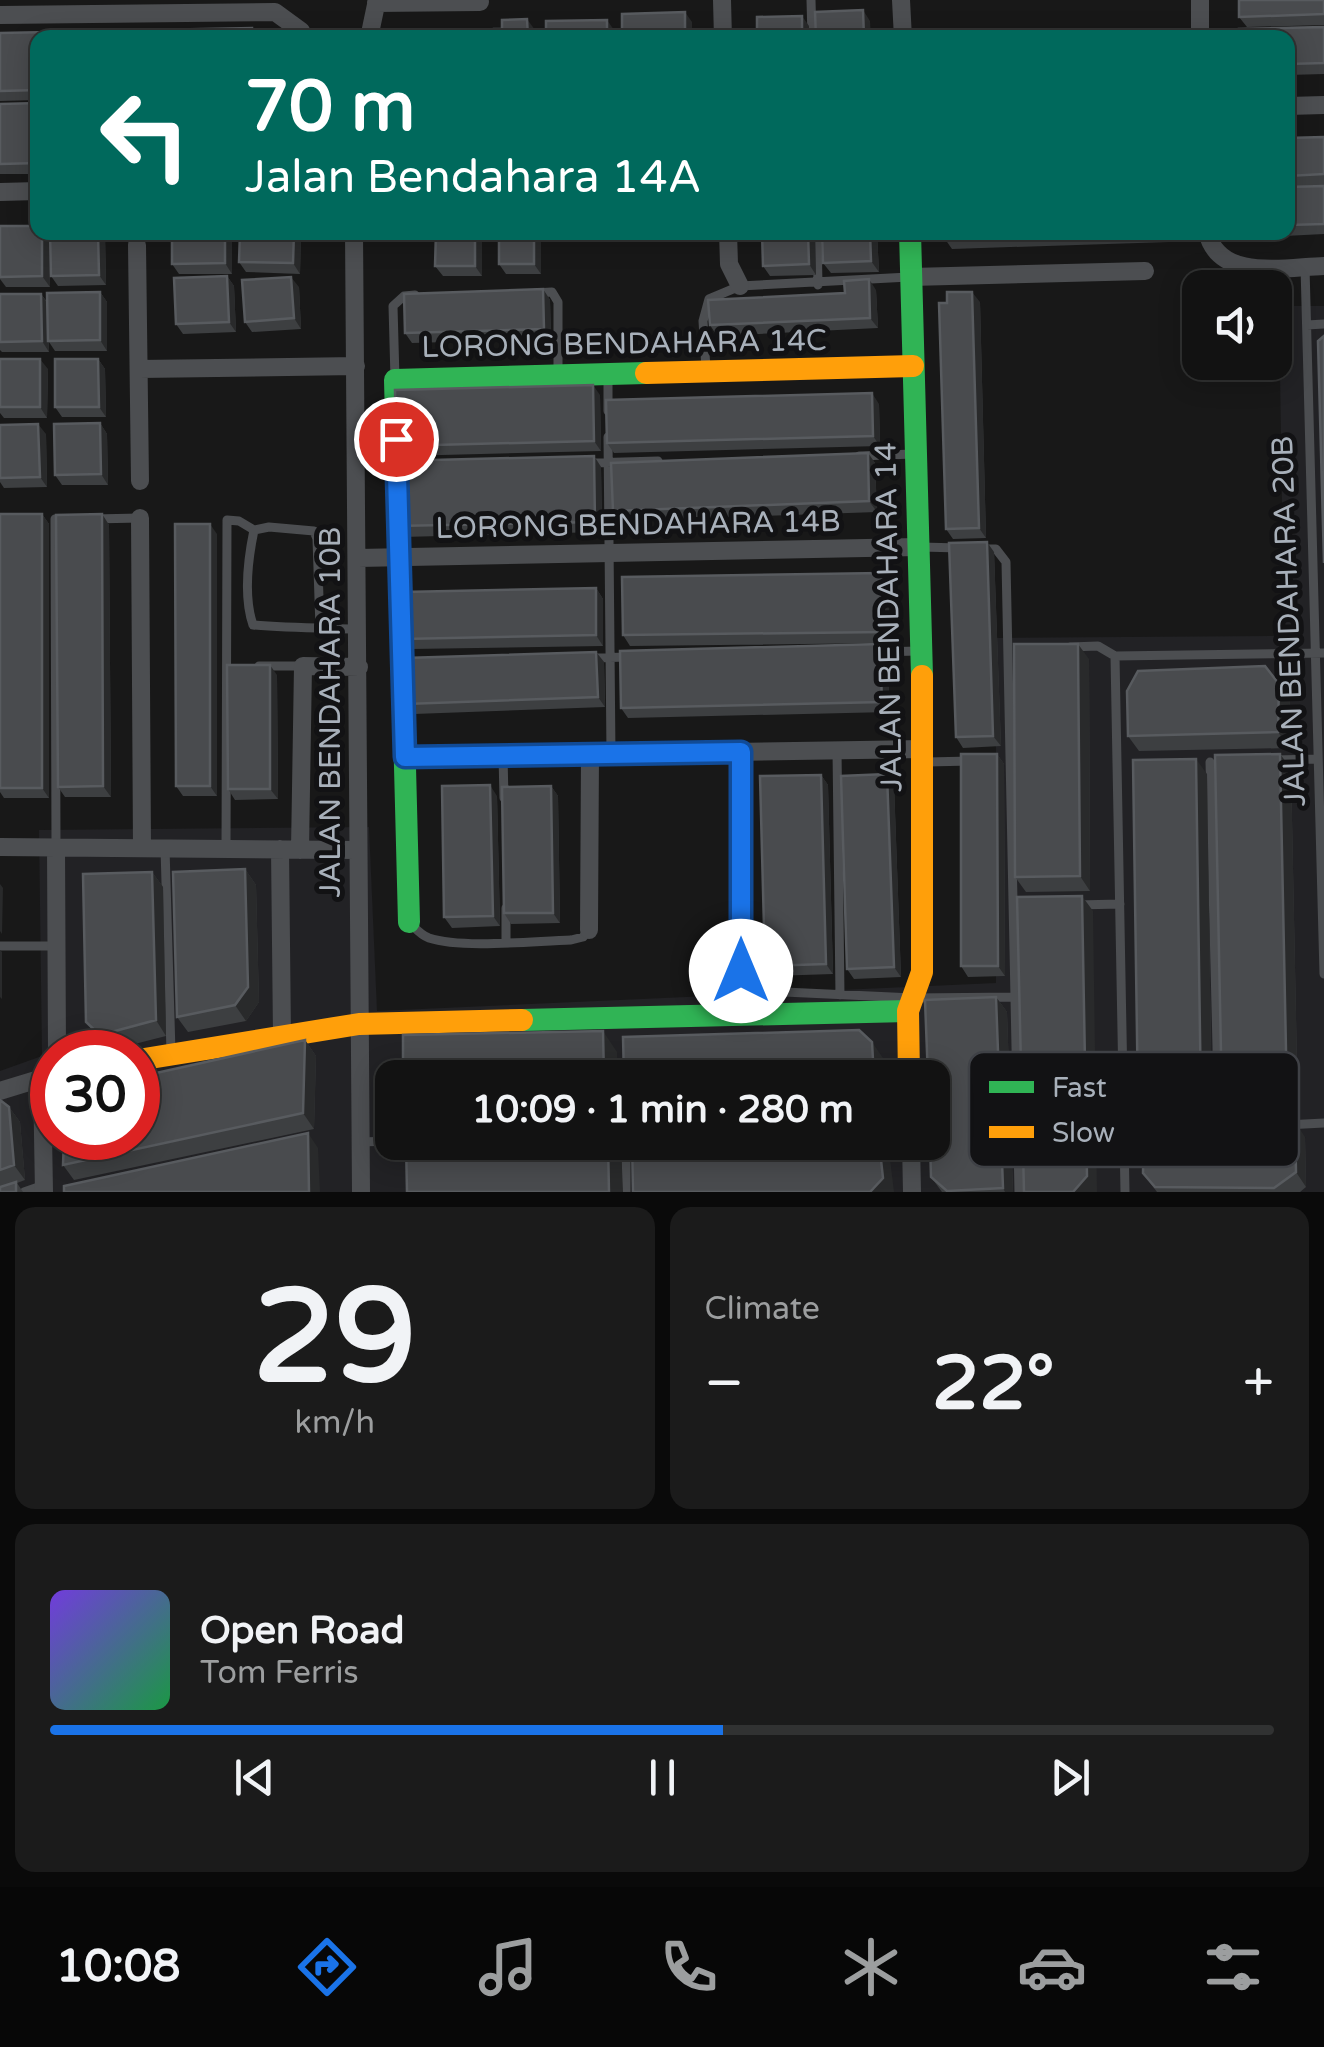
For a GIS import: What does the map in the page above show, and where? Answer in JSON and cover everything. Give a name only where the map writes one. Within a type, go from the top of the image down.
[{"type":"street","points":[[722,0],[722,30]]},
{"type":"street","points":[[901,0],[903,30]]},
{"type":"street","points":[[1200,0],[1200,30]]},
{"type":"street","points":[[371,30],[376,2],[480,2]]},
{"type":"street","points":[[0,15],[60,7],[275,12],[300,30]]},
{"type":"street","points":[[1295,106],[1324,105]]},
{"type":"street","points":[[0,192],[30,191]]},
{"type":"street","name":"JALAN BENDAHARA 10B","points":[[354,240],[361,1192]]},
{"type":"street","points":[[728,240],[728,264],[740,286]]},
{"type":"street","name":"JALAN BENDAHARA 14","points":[[909,1060],[910,1005],[922,972],[924,756],[910,240]]},
{"type":"street","points":[[1211,240],[1219,256],[1244,268],[1314,266]]},
{"type":"street","points":[[136,244],[140,481]]},
{"type":"street","points":[[911,277],[1145,270]]},
{"type":"street","points":[[138,370],[356,366]]},
{"type":"street","name":"LORONG BENDAHARA 14C","points":[[409,922],[405,757],[412,660],[400,558],[407,468],[395,380],[914,366]]},
{"type":"street","points":[[140,518],[142,848]]},
{"type":"street","name":"LORONG BENDAHARA 14B","points":[[358,558],[918,547]]},
{"type":"street","points":[[300,850],[303,666],[359,667]]},
{"type":"street","points":[[405,757],[838,750],[924,756]]},
{"type":"street","points":[[741,752],[741,971],[746,986]]},
{"type":"street","points":[[589,930],[590,754]]},
{"type":"street","points":[[0,847],[357,850]]},
{"type":"street","points":[[56,847],[56,1030]]},
{"type":"street","points":[[280,849],[282,1037]]},
{"type":"street","points":[[160,1057],[359,1024],[624,1028],[910,1005]]},
{"type":"street","points":[[0,1091],[30,1081]]},
{"type":"street","points":[[44,1188],[45,1160]]},
{"type":"street","points":[[911,1160],[912,1192]]},
{"type":"lane","points":[[811,0],[812,30]]},
{"type":"lane","points":[[817,240],[818,284]]},
{"type":"lane","name":"JALAN BENDAHARA 20B","points":[[1314,266],[1306,325],[1320,653],[1318,759],[1324,974]]},
{"type":"lane","points":[[706,372],[705,307],[710,298],[740,286],[911,277]]},
{"type":"lane","points":[[515,293],[552,292],[556,297],[558,376]]},
{"type":"lane","points":[[395,380],[393,306],[404,296],[422,295]]},
{"type":"lane","points":[[1306,325],[1324,324]]},
{"type":"lane","points":[[608,374],[611,754]]},
{"type":"lane","points":[[839,456],[916,454]]},
{"type":"lane","points":[[570,464],[666,461]]},
{"type":"lane","points":[[89,519],[140,518]]},
{"type":"lane","points":[[37,519],[72,519]]},
{"type":"lane","points":[[56,519],[56,847]]},
{"type":"lane","points":[[226,849],[227,520],[239,521],[254,530],[314,531],[320,628]]},
{"type":"lane","points":[[254,530],[248,586],[253,625],[358,629]]},
{"type":"lane","points":[[918,547],[996,549],[1006,562],[1017,1052]]},
{"type":"lane","points":[[1063,648],[1098,646],[1115,656],[1320,653]]},
{"type":"lane","points":[[1010,650],[1028,649]]},
{"type":"lane","points":[[863,652],[921,651]]},
{"type":"lane","points":[[1115,656],[1123,1052]]},
{"type":"lane","points":[[572,658],[649,657]]},
{"type":"lane","points":[[226,665],[303,666]]},
{"type":"lane","points":[[838,750],[840,995]]},
{"type":"lane","points":[[503,756],[504,812]]},
{"type":"lane","points":[[924,756],[977,760]]},
{"type":"lane","points":[[994,760],[1012,759]]},
{"type":"lane","points":[[1264,760],[1318,759]]},
{"type":"lane","points":[[1192,762],[1228,762]]},
{"type":"lane","points":[[1210,762],[1216,1052]]},
{"type":"lane","points":[[1117,764],[1136,763]]},
{"type":"lane","points":[[164,848],[171,1055]]},
{"type":"lane","points":[[506,904],[506,942]]},
{"type":"lane","points":[[1067,905],[1120,904]]},
{"type":"lane","points":[[1014,906],[1032,905]]},
{"type":"lane","points":[[409,922],[432,940],[571,940],[584,937],[589,930]]},
{"type":"lane","points":[[0,946],[56,946]]},
{"type":"lane","points":[[746,986],[763,991],[840,995],[910,1005],[1016,996]]},
{"type":"lane","points":[[1299,1124],[1324,1123]]},
{"type":"lane","points":[[360,1142],[375,1142]]},
{"type":"lane","points":[[626,1160],[626,1192]]},
{"type":"lane","points":[[1019,1167],[1020,1192]]},
{"type":"lane","points":[[1125,1167],[1125,1192]]},
{"type":"lane","points":[[24,1192],[44,1188]]},
{"type":"shaded area","points":[[1292,306],[1324,306],[1324,1192],[0,1192],[0,1071],[30,1060],[30,1160],[160,1160],[160,1030],[42,1030],[39,830],[369,827],[377,1011],[996,983],[996,638],[1284,636],[1280,380],[1292,380]]},
{"type":"building","points":[[1239,0],[1324,0],[1324,14],[1239,17]]},
{"type":"building","points":[[863,10],[864,30],[816,30],[815,12]]},
{"type":"building","points":[[685,12],[685,30],[622,30],[622,14]]},
{"type":"building","points":[[802,16],[802,30],[757,30],[757,17]]},
{"type":"building","points":[[527,19],[528,30],[494,30],[502,29],[502,20]]},
{"type":"building","points":[[607,20],[607,30],[546,30],[546,21]]},
{"type":"building","points":[[1324,27],[1324,63],[1295,64],[1295,30],[1239,29]]},
{"type":"building","points":[[252,28],[252,30],[151,30]]},
{"type":"building","points":[[30,32],[30,90],[0,91],[0,33]]},
{"type":"building","points":[[30,103],[30,163],[0,164],[0,104]]},
{"type":"building","points":[[1324,137],[1324,174],[1295,176],[1295,138]]},
{"type":"building","points":[[1324,186],[1324,224],[1295,225],[1295,187]]},
{"type":"building","points":[[0,226],[30,226],[30,240],[42,240],[42,276],[0,277]]},
{"type":"building","points":[[50,240],[98,240],[99,275],[51,276]]},
{"type":"building","points":[[172,240],[225,240],[225,263],[172,264]]},
{"type":"building","points":[[240,240],[294,240],[293,263],[239,262]]},
{"type":"building","points":[[436,240],[475,240],[475,266],[435,266]]},
{"type":"building","points":[[499,240],[534,240],[534,264],[499,264]]},
{"type":"building","points":[[762,240],[808,240],[809,264],[763,266]]},
{"type":"building","points":[[822,240],[870,240],[871,261],[823,263]]},
{"type":"building","points":[[227,276],[229,322],[176,324],[174,278]]},
{"type":"building","points":[[291,277],[294,318],[245,322],[242,280]]},
{"type":"building","points":[[869,279],[870,318],[710,325],[708,300],[845,293],[844,281]]},
{"type":"building","points":[[543,289],[544,329],[405,333],[404,294]]},
{"type":"building","points":[[100,292],[100,340],[48,341],[47,293]]},
{"type":"building","points":[[947,292],[972,292],[979,528],[946,529],[939,303],[947,303]]},
{"type":"building","points":[[0,294],[41,294],[42,341],[0,342]]},
{"type":"building","points":[[1324,336],[1324,563],[1318,341]]},
{"type":"building","points":[[0,359],[40,359],[40,407],[0,407]]},
{"type":"building","points":[[55,359],[98,359],[99,407],[55,407]]},
{"type":"building","points":[[593,385],[594,441],[396,446],[395,390]]},
{"type":"building","points":[[872,393],[873,436],[607,443],[606,400]]},
{"type":"building","points":[[100,423],[101,474],[55,475],[54,424]]},
{"type":"building","points":[[38,424],[40,477],[0,478],[0,425]]},
{"type":"building","points":[[868,453],[869,501],[613,511],[611,463]]},
{"type":"building","points":[[594,456],[595,522],[395,526],[394,461]]},
{"type":"building","points":[[0,514],[42,514],[42,788],[0,788]]},
{"type":"building","points":[[102,514],[103,786],[58,787],[56,515]]},
{"type":"building","points":[[175,524],[210,524],[210,786],[176,786]]},
{"type":"building","points":[[987,542],[993,736],[956,737],[949,543]]},
{"type":"building","points":[[881,573],[882,632],[623,635],[622,577]]},
{"type":"building","points":[[596,588],[596,635],[403,639],[403,592]]},
{"type":"building","points":[[880,644],[882,702],[621,708],[620,651]]},
{"type":"building","points":[[1014,644],[1078,644],[1080,876],[1015,877]]},
{"type":"building","points":[[596,652],[598,697],[406,704],[405,658]]},
{"type":"building","points":[[227,665],[270,665],[270,789],[228,789]]},
{"type":"building","points":[[1265,666],[1279,684],[1278,732],[1128,736],[1127,691],[1138,671]]},
{"type":"building","points":[[961,754],[997,754],[998,966],[961,966]]},
{"type":"building","points":[[1280,754],[1286,1052],[1221,1052],[1215,755]]},
{"type":"building","points":[[1196,759],[1200,1052],[1137,1052],[1133,760]]},
{"type":"building","points":[[887,774],[894,967],[847,969],[841,776]]},
{"type":"building","points":[[821,775],[826,964],[765,966],[760,776]]},
{"type":"building","points":[[490,785],[493,916],[444,917],[442,786]]},
{"type":"building","points":[[551,786],[553,913],[504,913],[502,787]]},
{"type":"building","points":[[245,869],[248,987],[235,1005],[177,1017],[173,872]]},
{"type":"building","points":[[152,872],[156,1020],[119,1030],[95,1030],[86,1022],[83,874]]},
{"type":"building","points":[[1082,896],[1085,1052],[1021,1052],[1017,897]]},
{"type":"building","points":[[996,997],[998,1052],[969,1052],[969,1167],[1002,1167],[1003,1188],[947,1191],[931,1177],[931,1160],[950,1160],[950,1060],[927,1060],[925,1000]]},
{"type":"building","points":[[859,1030],[872,1042],[873,1060],[624,1060],[623,1037]]},
{"type":"building","points":[[603,1031],[604,1060],[403,1060],[403,1035]]},
{"type":"building","points":[[305,1040],[303,1113],[160,1144],[160,1072]]},
{"type":"building","points":[[0,1100],[9,1107],[14,1165],[0,1170]]},
{"type":"building","points":[[308,1133],[309,1192],[64,1192],[64,1186]]},
{"type":"building","points":[[406,1160],[608,1160],[609,1192],[407,1192]]},
{"type":"building","points":[[632,1160],[881,1160],[883,1178],[870,1192],[633,1192]]},
{"type":"building","points":[[1023,1167],[1087,1167],[1087,1176],[1073,1192],[1024,1192]]},
{"type":"building","points":[[1143,1167],[1296,1167],[1296,1172],[1274,1188],[1155,1187],[1143,1173]]},
{"type":"building","points":[[16,1182],[16,1192],[0,1192],[0,1187]]},
{"type":"traffic: fast","points":[[910,240],[922,676]]},
{"type":"traffic: fast","points":[[409,922],[395,380],[646,373]]},
{"type":"traffic: fast","points":[[522,1020],[908,1011]]},
{"type":"traffic: slow","points":[[646,373],[913,366]]},
{"type":"traffic: slow","points":[[909,1060],[908,1011],[922,972],[922,676]]},
{"type":"traffic: slow","points":[[160,1056],[359,1024],[522,1020]]},
{"type":"route","points":[[396,439],[405,757],[741,752],[741,971]]}]
